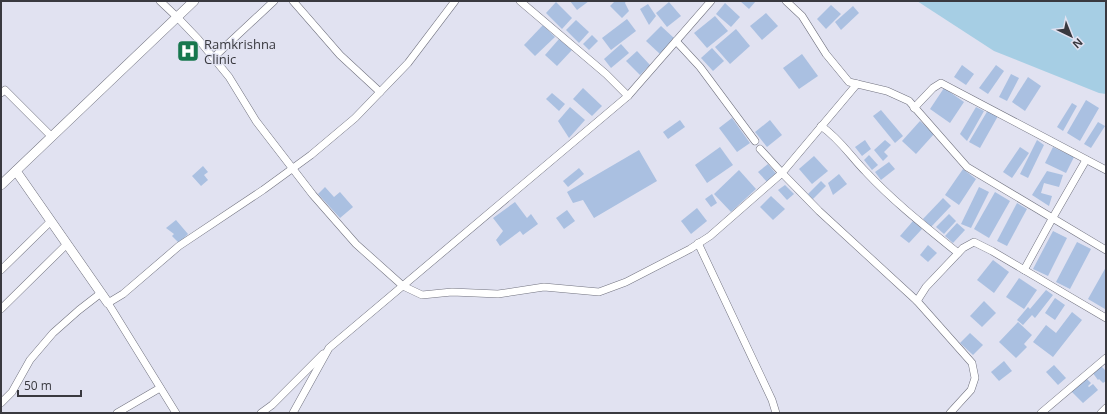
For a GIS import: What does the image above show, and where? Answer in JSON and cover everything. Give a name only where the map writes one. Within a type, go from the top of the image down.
[{"type":"street","points":[[160,1],[178,17],[229,77],[256,121],[313,195],[356,244],[403,286],[422,295],[452,292],[498,294],[544,286],[599,292],[626,282],[710,236],[782,173],[857,84]]},
{"type":"street","points":[[1,185],[194,1]]},
{"type":"street","points":[[213,58],[274,1]]},
{"type":"street","points":[[293,1],[340,55],[380,92]]},
{"type":"street","points":[[108,303],[123,294],[179,246],[311,156],[355,118],[408,63],[455,1]]},
{"type":"street","points":[[520,1],[595,64],[628,96]]},
{"type":"street","points":[[261,413],[272,405],[329,348],[628,96],[711,1]]},
{"type":"street","points":[[786,1],[802,16],[826,54],[849,82],[887,91],[909,101],[967,167],[1106,250]]},
{"type":"street","points":[[676,41],[700,67],[755,141]]},
{"type":"street","points":[[914,108],[933,88],[941,83],[1106,170]]},
{"type":"street","points":[[1,93],[5,90],[52,137]]},
{"type":"street","points":[[822,126],[833,134],[865,172],[905,210],[958,253]]},
{"type":"street","points":[[760,149],[819,211],[917,301],[972,363],[975,378],[971,390],[954,412]]},
{"type":"street","points":[[1024,270],[1086,160]]},
{"type":"street","points":[[16,171],[108,303],[176,413]]},
{"type":"street","points":[[1,270],[51,221]]},
{"type":"street","points":[[917,301],[926,287],[958,253],[963,248],[974,242],[1106,318]]},
{"type":"street","points":[[698,243],[772,400],[776,413]]},
{"type":"street","points":[[1,309],[67,244]]},
{"type":"street","points":[[2,401],[12,392],[30,360],[53,333],[79,310],[101,294]]},
{"type":"street","points":[[293,413],[329,348]]},
{"type":"street","points":[[1041,413],[1106,358]]},
{"type":"street","points":[[118,413],[160,388]]},
{"type":"street","points":[[1101,413],[1106,408]]},
{"type":"water","points":[[917,1],[1106,1],[1106,94],[1099,93],[994,51]]},
{"type":"building","points":[[570,1],[589,1],[577,10]]},
{"type":"building","points":[[615,1],[626,1],[625,3],[629,11],[622,18],[610,6]]},
{"type":"building","points":[[740,1],[756,1],[749,9]]},
{"type":"building","points":[[556,2],[572,18],[562,29],[546,13]]},
{"type":"building","points":[[669,2],[681,16],[667,27],[656,13]]},
{"type":"building","points":[[725,3],[740,17],[731,27],[716,14]]},
{"type":"building","points":[[648,4],[656,16],[649,25],[640,9]]},
{"type":"building","points":[[831,5],[841,14],[826,29],[817,19]]},
{"type":"building","points":[[853,6],[859,13],[841,30],[835,22]]},
{"type":"building","points":[[766,13],[778,26],[762,40],[750,26]]},
{"type":"building","points":[[715,16],[728,31],[707,48],[694,33]]},
{"type":"building","points":[[627,19],[636,31],[611,50],[602,38]]},
{"type":"building","points":[[576,20],[589,32],[579,43],[566,30]]},
{"type":"building","points":[[543,25],[555,37],[535,56],[524,45]]},
{"type":"building","points":[[661,26],[675,39],[660,54],[646,41]]},
{"type":"building","points":[[736,29],[750,46],[730,64],[715,47]]},
{"type":"building","points":[[592,35],[598,41],[589,50],[583,44]]},
{"type":"building","points":[[559,39],[572,50],[557,66],[545,55]]},
{"type":"building","points":[[189,42],[198,53],[188,62],[179,51]]},
{"type":"building","points":[[621,44],[629,53],[611,68],[604,59]]},
{"type":"building","points":[[712,48],[724,61],[713,71],[701,58]]},
{"type":"building","points":[[637,51],[650,65],[640,75],[626,61]]},
{"type":"building","points":[[802,54],[818,76],[799,89],[783,68]]},
{"type":"building","points":[[962,65],[974,74],[966,85],[954,77]]},
{"type":"building","points":[[996,65],[1004,71],[988,94],[979,88]]},
{"type":"building","points":[[1011,74],[1019,78],[1007,101],[999,97]]},
{"type":"building","points":[[1028,77],[1041,86],[1025,111],[1012,102]]},
{"type":"building","points":[[583,88],[602,106],[592,116],[573,99]]},
{"type":"building","points":[[944,88],[964,102],[950,123],[930,109]]},
{"type":"building","points":[[552,93],[565,104],[559,111],[546,99]]},
{"type":"building","points":[[1086,100],[1099,108],[1080,141],[1067,133]]},
{"type":"building","points":[[1072,103],[1077,106],[1063,131],[1057,127]]},
{"type":"building","points":[[570,107],[585,120],[569,138],[558,121]]},
{"type":"building","points":[[976,107],[984,111],[967,141],[960,134]]},
{"type":"building","points":[[881,110],[903,136],[895,143],[873,116]]},
{"type":"building","points":[[988,110],[998,116],[980,148],[969,142]]},
{"type":"building","points":[[732,118],[750,143],[737,152],[719,128]]},
{"type":"building","points":[[680,120],[685,127],[668,139],[663,132]]},
{"type":"building","points":[[770,120],[782,135],[767,147],[755,132]]},
{"type":"building","points":[[920,121],[934,134],[916,154],[902,141]]},
{"type":"building","points":[[1098,122],[1105,126],[1091,148],[1084,144]]},
{"type":"building","points":[[865,140],[871,149],[862,156],[855,147]]},
{"type":"building","points":[[885,140],[891,145],[884,152],[888,156],[883,161],[874,150]]},
{"type":"building","points":[[1037,140],[1044,145],[1028,178],[1020,174]]},
{"type":"building","points":[[720,147],[733,165],[707,183],[695,165]]},
{"type":"building","points":[[1020,147],[1029,153],[1012,178],[1003,172]]},
{"type":"building","points":[[1053,147],[1074,157],[1066,173],[1045,163]]},
{"type":"building","points":[[639,150],[657,181],[594,218],[583,200],[573,203],[567,192]]},
{"type":"building","points":[[869,155],[878,165],[872,170],[864,160]]},
{"type":"building","points":[[814,156],[828,171],[812,184],[799,169]]},
{"type":"building","points":[[889,162],[895,169],[881,180],[875,172]]},
{"type":"building","points":[[768,164],[777,175],[768,183],[758,172]]},
{"type":"building","points":[[203,166],[208,172],[204,175],[208,180],[201,186],[192,176]]},
{"type":"building","points":[[579,168],[584,174],[568,187],[563,181]]},
{"type":"building","points":[[963,169],[976,179],[959,205],[945,195]]},
{"type":"building","points":[[739,170],[756,189],[731,212],[714,194]]},
{"type":"building","points":[[1047,171],[1063,175],[1059,187],[1044,183],[1041,193],[1052,196],[1049,206],[1032,195]]},
{"type":"building","points":[[839,174],[847,184],[833,195],[828,183]]},
{"type":"building","points":[[821,181],[826,186],[813,199],[808,194]]},
{"type":"building","points":[[785,185],[794,194],[787,200],[778,190]]},
{"type":"building","points":[[325,187],[334,197],[340,192],[353,207],[340,218],[318,194]]},
{"type":"building","points":[[979,187],[989,192],[971,228],[961,224]]},
{"type":"building","points":[[995,192],[1010,201],[989,238],[974,229]]},
{"type":"building","points":[[712,194],[717,203],[711,207],[705,199]]},
{"type":"building","points":[[771,196],[785,209],[773,220],[760,207]]},
{"type":"building","points":[[943,198],[951,206],[931,227],[923,219]]},
{"type":"building","points":[[515,202],[527,218],[531,214],[538,224],[523,235],[520,231],[500,246],[496,240],[503,231],[493,218]]},
{"type":"building","points":[[1017,203],[1027,209],[1007,246],[997,241]]},
{"type":"building","points":[[697,208],[707,221],[691,234],[681,221]]},
{"type":"building","points":[[567,210],[575,221],[564,229],[556,218]]},
{"type":"building","points":[[949,214],[956,221],[944,234],[936,227]]},
{"type":"building","points":[[176,220],[188,234],[179,243],[172,236],[174,234],[166,228]]},
{"type":"building","points":[[913,221],[922,229],[909,243],[900,236]]},
{"type":"building","points":[[957,223],[965,230],[953,243],[945,236]]},
{"type":"building","points":[[1053,231],[1067,238],[1048,276],[1033,269]]},
{"type":"building","points":[[1077,242],[1091,249],[1070,289],[1056,282]]},
{"type":"building","points":[[928,245],[937,253],[928,262],[920,255]]},
{"type":"building","points":[[993,260],[1009,272],[994,293],[977,280]]},
{"type":"building","points":[[1106,267],[1106,306],[1105,309],[1088,299]]},
{"type":"building","points":[[1019,278],[1037,290],[1024,309],[1006,297]]},
{"type":"building","points":[[1046,290],[1053,295],[1035,318],[1032,315],[1023,325],[1017,320],[1028,307],[1030,309]]},
{"type":"building","points":[[1055,298],[1065,305],[1055,320],[1045,313]]},
{"type":"building","points":[[984,301],[996,313],[982,327],[970,316]]},
{"type":"building","points":[[1072,312],[1082,320],[1053,357],[1033,342],[1046,325],[1056,333]]},
{"type":"building","points":[[1018,322],[1032,335],[1024,344],[1027,347],[1016,358],[999,342]]},
{"type":"building","points":[[970,333],[983,345],[973,355],[960,343]]},
{"type":"building","points":[[1004,361],[1012,371],[999,381],[991,372]]},
{"type":"building","points":[[1054,365],[1066,378],[1058,385],[1046,372]]},
{"type":"building","points":[[1100,365],[1106,371],[1106,381],[1103,383],[1099,379],[1098,380],[1092,372]]},
{"type":"building","points":[[1086,378],[1091,383],[1088,386],[1089,387],[1093,384],[1098,390],[1083,403],[1071,391]]},
{"type":"place","name":"Ramkrishna Clinic","points":[[188,51]]}]
